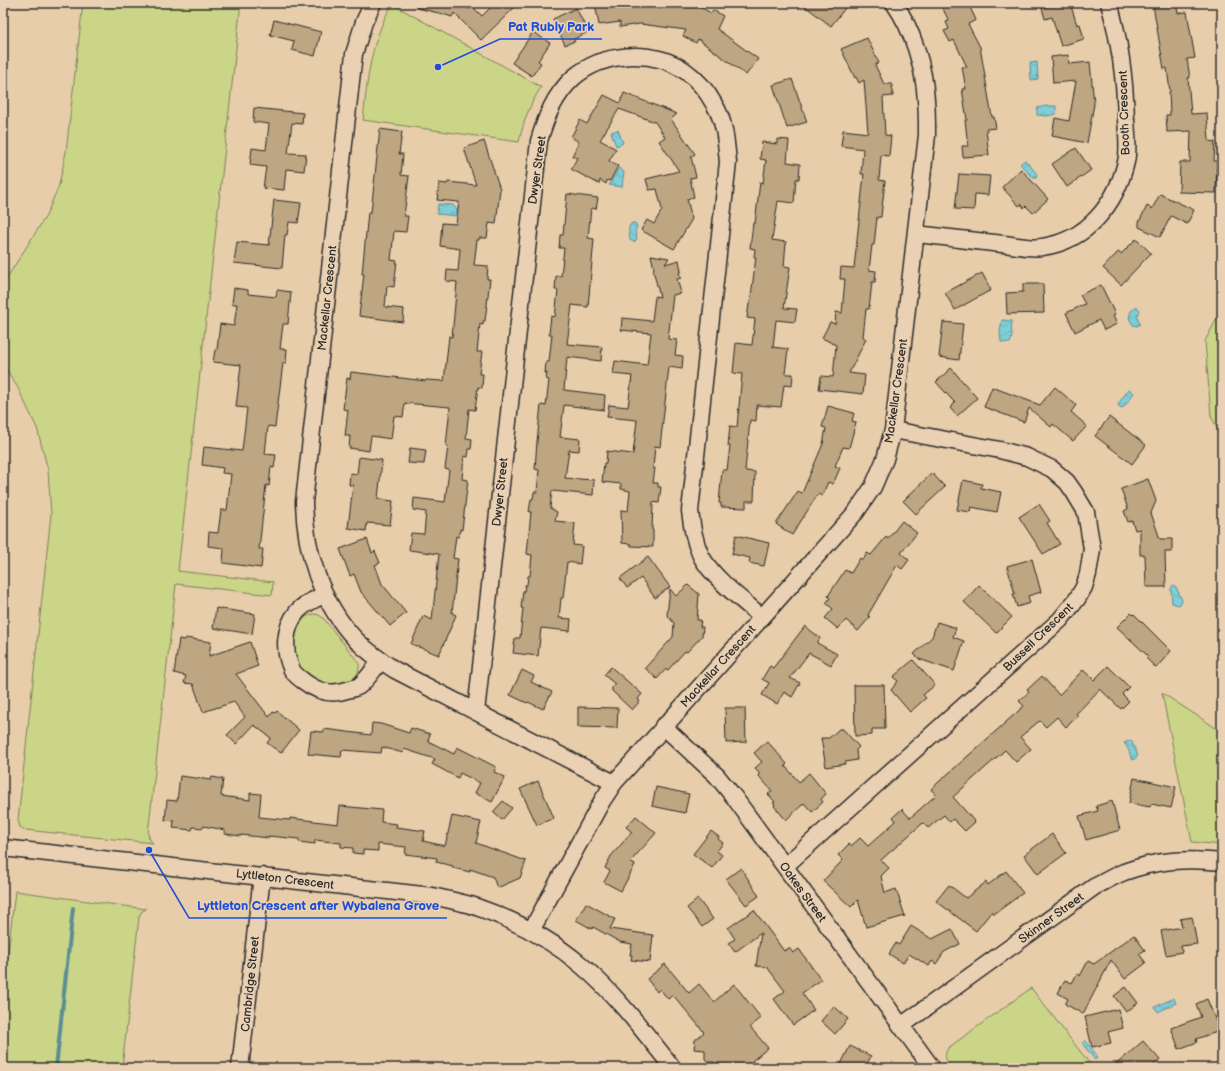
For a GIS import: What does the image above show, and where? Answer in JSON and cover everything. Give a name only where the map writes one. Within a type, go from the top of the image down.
[{"type":"street","name":"Mackellar Crescent","points":[[373,3],[364,22],[354,54],[304,502],[304,519],[313,566],[325,594],[342,623],[356,640],[380,660],[395,670],[614,782]]},
{"type":"street","name":"Mackellar Crescent","points":[[531,931],[598,808],[614,782],[856,512],[876,480],[885,459],[893,430],[927,134],[926,99],[921,66],[911,34],[894,3]]},
{"type":"street","name":"Booth Crescent","points":[[916,234],[1041,248],[1062,243],[1072,238],[1091,225],[1100,216],[1114,196],[1126,161],[1127,135],[1125,85],[1117,36],[1109,3]]},
{"type":"street","name":"Dwyer Street","points":[[476,712],[539,141],[546,118],[555,100],[574,78],[592,65],[613,57],[634,56],[655,59],[685,71],[702,85],[717,108],[726,137],[728,162],[690,511],[693,535],[701,556],[707,565],[721,581],[762,617]]},
{"type":"street","name":"Bussell Crescent","points":[[785,866],[1060,620],[1077,600],[1084,587],[1088,574],[1092,549],[1086,512],[1074,492],[1052,469],[1027,457],[1000,450],[893,430]]},
{"type":"street","points":[[325,594],[311,601],[298,611],[287,630],[286,652],[292,670],[296,676],[313,688],[325,692],[343,692],[358,686],[371,673],[380,660]]},
{"type":"street","name":"Oakes Street","points":[[663,726],[717,776],[734,796],[932,1068]]},
{"type":"street","name":"Lyttleton Crescent","points":[[3,848],[432,896],[473,906],[512,921],[531,931],[548,941],[580,964],[609,992],[673,1068]]},
{"type":"street","name":"Skinner Street","points":[[901,1026],[1094,887],[1123,873],[1169,861],[1197,859],[1222,862]]},
{"type":"street","name":"Cambridge Street","points":[[240,1068],[262,876]]},
{"type":"green space","points":[[83,3],[241,3],[178,571],[273,582],[272,595],[176,584],[148,834],[153,843],[25,830],[20,827],[18,820],[51,514],[48,470],[37,428],[18,388],[3,364],[3,284],[46,216],[59,185],[66,152]]},
{"type":"green space","points":[[392,4],[541,87],[527,113],[519,142],[363,120],[374,46]]},
{"type":"green space","points":[[1222,309],[1222,438],[1211,416],[1205,341]]},
{"type":"green space","points":[[314,614],[323,618],[359,663],[358,671],[355,677],[348,682],[324,685],[306,677],[298,666],[292,649],[296,631],[299,624],[306,617]]},
{"type":"green space","points":[[1162,693],[1222,732],[1222,845],[1192,842]]},
{"type":"green space","points":[[15,891],[146,909],[141,912],[139,917],[122,1068],[3,1068],[3,998]]},
{"type":"green space","points":[[1031,988],[1093,1068],[952,1068],[946,1059],[948,1048]]},
{"type":"water","points":[[1037,62],[1038,79],[1031,80],[1030,63]]},
{"type":"water","points":[[1056,106],[1056,114],[1047,116],[1037,115],[1037,108]]},
{"type":"water","points":[[618,130],[623,143],[616,146],[611,132]]},
{"type":"water","points":[[1025,160],[1037,174],[1036,178],[1033,178],[1020,164]]},
{"type":"water","points":[[619,168],[624,172],[622,187],[609,185]]},
{"type":"water","points":[[438,204],[453,205],[457,210],[457,216],[437,214]]},
{"type":"water","points":[[632,223],[635,223],[637,227],[635,231],[637,239],[634,242],[630,240],[629,233],[629,226]]},
{"type":"water","points":[[1136,307],[1140,311],[1137,317],[1140,324],[1138,326],[1133,325],[1129,318],[1131,311]]},
{"type":"water","points":[[1002,320],[1012,321],[1012,337],[1010,343],[1001,342],[1000,331]]},
{"type":"water","points":[[1129,389],[1134,393],[1123,408],[1120,408],[1118,404]]},
{"type":"water","points":[[1173,585],[1176,587],[1182,600],[1179,605],[1172,603],[1171,589]]},
{"type":"water","points":[[1131,740],[1138,756],[1133,760],[1124,743]]},
{"type":"water","points":[[1174,998],[1176,1003],[1158,1012],[1155,1007]]},
{"type":"water","points":[[1085,1040],[1098,1057],[1095,1060],[1082,1043]]},
{"type":"building","points":[[417,3],[460,3],[469,9],[472,6],[482,16],[495,3],[519,3],[481,40],[454,13],[452,17],[417,8]]},
{"type":"building","points":[[595,3],[693,3],[711,13],[713,10],[723,16],[717,29],[758,59],[746,75],[698,39],[696,43],[683,36],[686,30],[640,24],[620,27],[620,22],[599,25]]},
{"type":"building","points":[[801,3],[849,3],[831,26]]},
{"type":"building","points":[[940,3],[968,3],[976,20],[968,24],[980,47],[992,117],[994,117],[996,128],[986,129],[989,155],[963,157],[962,146],[968,146],[965,120],[967,120],[962,89],[966,89],[962,67],[967,67],[954,40],[950,42],[944,31],[949,29],[946,22],[949,21]]},
{"type":"building","points":[[1058,3],[1070,3],[1077,25],[1080,24],[1084,39],[1061,46],[1052,17],[1045,19],[1042,8]]},
{"type":"building","points":[[1176,3],[1178,13],[1187,12],[1195,58],[1187,59],[1190,78],[1188,78],[1191,114],[1207,113],[1209,141],[1215,142],[1214,161],[1217,161],[1216,193],[1179,192],[1180,162],[1190,162],[1191,131],[1167,132],[1166,115],[1170,115],[1170,92],[1167,68],[1164,69],[1153,5]]},
{"type":"building","points":[[576,8],[586,28],[586,33],[574,39],[575,41],[565,45],[553,19]]},
{"type":"building","points":[[274,20],[321,32],[315,56],[292,50],[294,41],[270,35]]},
{"type":"building","points":[[533,32],[550,43],[538,61],[541,63],[532,76],[512,63]]},
{"type":"building","points":[[867,38],[879,63],[875,65],[884,84],[892,84],[893,96],[883,97],[885,135],[891,136],[889,156],[881,155],[879,180],[885,181],[881,217],[877,217],[874,245],[872,245],[869,270],[876,271],[875,282],[872,282],[869,309],[866,309],[863,337],[866,339],[849,373],[865,375],[863,394],[819,389],[821,376],[833,377],[836,345],[822,338],[830,322],[835,324],[836,312],[842,313],[845,279],[840,279],[841,267],[854,268],[864,174],[861,174],[863,149],[841,146],[843,130],[868,133],[864,80],[859,83],[856,77],[855,78],[841,49]]},
{"type":"building","points":[[1068,55],[1069,64],[1090,62],[1094,104],[1087,143],[1052,136],[1055,118],[1069,121],[1076,81],[1053,83],[1051,57]]},
{"type":"building","points":[[792,79],[807,122],[787,128],[773,85]]},
{"type":"building","points":[[624,93],[677,114],[671,119],[695,154],[691,157],[696,177],[690,178],[694,197],[687,199],[692,219],[674,249],[641,230],[647,220],[654,224],[662,210],[657,189],[649,190],[646,179],[679,171],[659,141],[665,137],[655,122],[619,109],[600,140],[616,149],[609,161],[618,166],[610,181],[607,180],[606,184],[600,180],[599,184],[571,169],[577,158],[572,156],[579,142],[571,137],[580,120],[587,124],[604,95],[620,103]]},
{"type":"building","points":[[254,108],[303,113],[302,124],[292,123],[288,153],[306,154],[304,171],[286,169],[284,190],[263,188],[266,167],[250,165],[252,148],[266,150],[269,124],[253,122]]},
{"type":"building","points":[[380,129],[402,132],[399,154],[403,154],[401,175],[409,176],[404,216],[408,216],[406,232],[394,231],[391,260],[397,261],[394,287],[387,286],[385,307],[404,309],[403,322],[359,316],[364,274],[362,274],[368,212],[371,212]]},
{"type":"building","points":[[777,139],[789,140],[787,162],[800,164],[799,179],[796,179],[794,203],[778,201],[772,240],[786,242],[784,266],[790,267],[784,308],[797,309],[795,322],[776,320],[773,347],[788,349],[785,374],[793,374],[792,386],[784,385],[781,407],[757,405],[756,421],[750,420],[745,471],[755,472],[754,501],[746,501],[746,508],[721,507],[721,503],[719,503],[722,470],[727,470],[730,446],[728,446],[730,426],[737,427],[742,374],[733,373],[736,343],[752,345],[755,319],[747,318],[756,257],[754,257],[755,249],[750,248],[753,223],[755,223],[760,182],[763,183],[766,160],[760,159],[762,142],[777,144]]},
{"type":"building","points":[[484,141],[500,189],[496,224],[489,223],[487,238],[479,238],[479,240],[477,240],[474,265],[488,266],[487,279],[490,279],[485,321],[483,321],[483,325],[480,324],[477,352],[482,352],[479,374],[483,374],[482,388],[478,387],[475,410],[469,409],[466,438],[472,439],[471,449],[469,449],[468,457],[464,456],[462,479],[468,480],[462,530],[460,529],[459,537],[456,536],[453,558],[458,559],[452,613],[456,615],[439,655],[411,644],[423,616],[432,620],[439,554],[409,550],[411,533],[424,534],[426,512],[413,510],[414,498],[445,502],[449,470],[445,469],[450,407],[405,403],[403,417],[394,416],[391,439],[371,436],[369,451],[349,448],[350,436],[345,436],[348,410],[343,409],[347,378],[350,379],[351,372],[426,381],[444,381],[449,336],[452,337],[457,282],[446,281],[447,270],[458,271],[460,249],[440,246],[442,223],[456,224],[459,202],[437,200],[439,183],[447,184],[448,182],[476,185],[464,148]]},
{"type":"building","points":[[1076,148],[1091,170],[1067,187],[1052,164]]},
{"type":"building","points":[[1021,169],[1048,199],[1033,213],[1026,206],[1024,208],[1021,204],[1019,206],[1002,187]]},
{"type":"building","points":[[959,174],[990,176],[988,195],[975,194],[974,210],[955,209]]},
{"type":"building","points":[[567,194],[598,198],[596,209],[591,208],[588,238],[594,239],[588,307],[572,305],[567,344],[602,347],[601,361],[567,357],[564,390],[605,395],[604,410],[564,405],[560,437],[580,439],[579,451],[569,450],[565,478],[594,480],[593,495],[552,491],[550,508],[557,512],[555,521],[575,523],[573,545],[582,546],[580,564],[567,562],[563,598],[561,598],[559,618],[571,619],[570,631],[541,628],[538,656],[513,653],[515,638],[520,638],[523,591],[525,585],[527,585],[528,576],[530,576],[532,555],[527,554],[531,512],[529,512],[531,499],[533,499],[534,492],[537,492],[539,470],[535,469],[537,441],[541,405],[546,406],[549,380],[546,379],[547,373],[545,373],[546,362],[549,362],[552,334],[549,334],[551,316],[555,317],[558,290],[555,290],[556,276],[561,276],[564,248],[559,248],[560,235],[563,235]]},
{"type":"building","points":[[1160,194],[1194,210],[1187,224],[1171,216],[1160,237],[1139,227],[1139,222],[1147,206],[1152,209]]},
{"type":"building","points":[[274,200],[301,203],[298,223],[289,222],[287,235],[285,235],[282,268],[234,263],[237,242],[269,245]]},
{"type":"building","points":[[1136,239],[1151,253],[1121,285],[1103,268],[1118,252],[1121,254]]},
{"type":"building","points":[[651,255],[669,258],[665,264],[679,260],[681,271],[679,272],[681,278],[677,279],[681,293],[673,295],[668,339],[677,340],[675,355],[683,356],[682,369],[669,367],[660,447],[655,446],[653,483],[658,483],[658,487],[661,487],[659,503],[653,502],[653,547],[631,546],[631,544],[622,543],[621,510],[628,511],[630,491],[621,489],[621,484],[602,482],[607,451],[633,454],[637,420],[607,417],[609,405],[628,407],[632,376],[613,374],[615,361],[647,365],[651,333],[621,330],[622,318],[652,321],[655,296],[660,297]]},
{"type":"building","points":[[982,273],[991,290],[955,310],[945,293]]},
{"type":"building","points":[[1023,284],[1043,284],[1044,313],[1007,314],[1006,293],[1023,292]]},
{"type":"building","points":[[1101,285],[1114,312],[1115,315],[1113,316],[1117,324],[1104,330],[1099,320],[1075,332],[1066,313],[1085,304],[1080,295]]},
{"type":"building","points":[[234,288],[248,290],[248,294],[276,297],[277,290],[291,292],[288,324],[283,324],[280,349],[287,349],[286,363],[283,363],[275,427],[268,426],[265,454],[276,455],[274,468],[271,467],[269,486],[266,485],[259,549],[263,549],[261,568],[223,563],[224,548],[208,546],[209,532],[218,533],[221,510],[227,510],[231,474],[222,473],[223,468],[202,465],[204,447],[242,451],[247,408],[236,407],[241,365],[213,362],[215,350],[217,350],[220,324],[234,326],[237,304],[232,304]]},
{"type":"building","points":[[943,322],[963,324],[959,360],[939,357]]},
{"type":"building","points":[[951,368],[977,398],[957,416],[950,408],[955,403],[936,382]]},
{"type":"building","points":[[992,387],[1040,405],[1055,387],[1076,405],[1071,412],[1087,426],[1073,441],[1053,424],[1051,427],[1029,408],[1024,422],[984,407]]},
{"type":"building","points":[[828,406],[854,413],[852,421],[856,422],[849,448],[843,447],[835,466],[840,468],[833,484],[828,482],[822,496],[818,494],[792,535],[776,524],[798,491],[802,493],[823,444],[826,428],[822,427]]},
{"type":"building","points":[[1109,417],[1146,445],[1132,464],[1095,436]]},
{"type":"building","points":[[410,448],[426,450],[424,464],[408,463]]},
{"type":"building","points":[[359,457],[382,460],[378,499],[393,501],[390,525],[367,523],[366,531],[348,528],[353,485],[349,485],[350,473],[357,474]]},
{"type":"building","points":[[932,473],[945,487],[916,514],[903,501]]},
{"type":"building","points":[[1148,479],[1156,501],[1151,513],[1160,539],[1172,539],[1172,552],[1165,552],[1166,587],[1146,587],[1145,555],[1140,555],[1140,529],[1135,530],[1132,521],[1128,522],[1124,511],[1128,509],[1121,489]]},
{"type":"building","points":[[963,480],[982,484],[981,488],[1001,492],[997,512],[971,507],[970,512],[957,510]]},
{"type":"building","points":[[1039,504],[1050,521],[1047,523],[1060,544],[1043,554],[1019,517]]},
{"type":"building","points":[[902,521],[917,533],[901,553],[909,560],[902,569],[897,565],[868,615],[870,617],[858,631],[846,620],[838,629],[825,618],[833,609],[826,603],[830,598],[828,596],[845,570],[851,573],[860,558],[863,560],[867,553],[871,555],[886,537],[888,539]]},
{"type":"building","points":[[736,535],[769,543],[764,566],[749,563],[750,558],[732,554]]},
{"type":"building","points":[[367,539],[372,553],[375,551],[380,563],[375,565],[382,584],[406,613],[390,626],[361,592],[354,574],[350,576],[340,549]]},
{"type":"building","points":[[648,557],[670,587],[655,598],[641,578],[627,588],[620,578]]},
{"type":"building","points":[[1032,559],[1041,592],[1028,596],[1030,603],[1017,607],[1007,566]]},
{"type":"building","points":[[688,585],[699,594],[697,620],[701,620],[700,627],[703,627],[702,636],[687,652],[685,651],[668,670],[666,669],[657,679],[645,668],[673,637],[674,623],[667,615],[670,589],[676,596]]},
{"type":"building","points":[[979,585],[1012,617],[996,633],[964,602]]},
{"type":"building","points":[[216,608],[255,614],[252,634],[213,628]]},
{"type":"building","points":[[1131,613],[1133,615],[1134,614],[1171,651],[1156,668],[1146,658],[1148,656],[1117,627]]},
{"type":"building","points":[[937,622],[956,628],[953,637],[964,641],[954,671],[919,659],[914,654],[932,637]]},
{"type":"building","points":[[805,626],[820,638],[817,643],[837,654],[831,665],[809,653],[790,678],[800,683],[792,697],[784,692],[777,704],[762,695],[769,683],[762,679],[770,666],[773,668]]},
{"type":"building","points":[[186,638],[211,642],[209,656],[250,642],[258,666],[236,674],[269,717],[273,712],[275,713],[277,711],[299,730],[281,753],[267,743],[271,738],[254,725],[236,744],[227,735],[245,717],[234,702],[203,712],[193,684],[184,683],[186,676],[174,673],[179,639],[185,640]]},
{"type":"building","points":[[913,660],[935,685],[923,695],[926,698],[910,712],[891,690],[898,681],[893,677]]},
{"type":"building","points":[[1108,666],[1129,687],[1122,694],[1129,701],[1121,709],[1100,689],[1076,714],[1078,716],[1066,727],[1057,717],[1046,727],[1040,721],[1038,722],[1020,737],[1031,749],[1016,762],[1005,750],[953,797],[975,822],[965,831],[953,819],[950,822],[944,815],[928,828],[923,823],[881,860],[889,868],[881,876],[885,893],[896,889],[905,916],[866,927],[858,900],[851,907],[823,881],[843,860],[838,855],[849,844],[851,846],[860,838],[868,846],[896,821],[893,817],[902,809],[910,818],[936,795],[931,789],[1024,706],[1019,701],[1029,692],[1027,690],[1042,676],[1059,695],[1083,670],[1094,680]]},
{"type":"building","points":[[611,667],[642,694],[638,699],[640,701],[632,710],[612,691],[612,687],[615,684],[604,675]]},
{"type":"building","points":[[522,670],[534,676],[531,682],[552,692],[543,709],[510,695]]},
{"type":"building","points":[[854,685],[884,685],[885,729],[872,729],[872,735],[855,736]]},
{"type":"building","points":[[578,707],[618,708],[617,728],[578,727]]},
{"type":"building","points":[[725,708],[745,708],[746,742],[726,743]]},
{"type":"building","points":[[372,723],[381,724],[409,733],[411,728],[430,734],[428,741],[454,754],[457,747],[496,767],[494,772],[505,777],[492,802],[475,793],[480,783],[460,773],[458,778],[432,764],[435,759],[404,749],[403,753],[382,747],[381,753],[342,750],[341,757],[308,754],[311,731],[324,732],[324,729],[371,735]]},
{"type":"building","points":[[839,729],[843,729],[859,747],[856,750],[857,760],[845,762],[845,764],[826,767],[821,738],[829,738]]},
{"type":"building","points":[[767,741],[787,764],[785,766],[799,782],[809,773],[826,794],[821,799],[823,802],[812,812],[804,803],[786,820],[774,806],[775,805],[773,803],[775,802],[768,794],[772,791],[758,775],[760,773],[755,768],[762,762],[754,753]]},
{"type":"building","points":[[180,776],[211,780],[212,777],[223,779],[221,796],[250,800],[250,793],[261,794],[259,817],[290,820],[290,818],[338,824],[340,806],[382,810],[381,822],[397,824],[396,827],[425,831],[423,841],[445,846],[452,816],[481,822],[476,843],[526,861],[520,878],[497,888],[493,877],[470,869],[470,872],[453,868],[453,866],[436,862],[437,858],[405,854],[406,847],[378,844],[378,851],[363,850],[363,854],[353,853],[353,848],[341,847],[341,843],[315,840],[315,844],[299,842],[299,839],[269,836],[269,838],[241,836],[225,834],[225,830],[203,826],[203,828],[193,827],[192,830],[173,828],[174,821],[165,820],[167,800],[177,801]]},
{"type":"building","points":[[1134,778],[1176,787],[1171,808],[1151,804],[1150,807],[1129,803]]},
{"type":"building","points":[[538,781],[554,818],[537,825],[520,789]]},
{"type":"building","points":[[656,787],[689,794],[685,813],[652,806]]},
{"type":"building","points":[[503,801],[512,808],[502,820],[493,812]]},
{"type":"building","points":[[1112,801],[1120,830],[1086,840],[1079,816],[1098,811],[1096,806]]},
{"type":"building","points":[[636,816],[656,833],[630,862],[635,865],[621,891],[604,882],[610,871],[605,868],[611,856],[632,832],[626,827]]},
{"type":"building","points":[[711,831],[719,837],[718,839],[723,843],[717,851],[722,855],[712,868],[693,854]]},
{"type":"building","points":[[1052,834],[1066,853],[1038,874],[1024,855]]},
{"type":"building","points":[[741,868],[759,896],[746,905],[726,879]]},
{"type":"building","points":[[1006,871],[1023,893],[994,914],[992,911],[976,931],[936,901],[949,885],[966,898],[986,882],[988,885]]},
{"type":"building","points":[[698,899],[713,919],[702,927],[687,908]]},
{"type":"building","points":[[586,903],[615,919],[610,929],[653,935],[650,962],[631,960],[632,955],[630,955],[632,944],[620,942],[593,927],[592,929],[576,920]]},
{"type":"building","points":[[754,910],[784,951],[789,948],[793,953],[799,949],[821,980],[802,993],[814,1010],[793,1025],[774,999],[785,991],[767,967],[756,966],[761,933],[735,952],[728,943],[735,939],[728,928]]},
{"type":"building","points":[[1192,917],[1197,944],[1181,946],[1182,952],[1166,955],[1161,931],[1182,927],[1180,919]]},
{"type":"building","points":[[911,926],[932,939],[952,929],[960,944],[944,952],[936,964],[932,961],[929,966],[909,954],[903,963],[889,954],[896,943],[899,945]]},
{"type":"building","points":[[1134,935],[1145,950],[1139,954],[1146,963],[1125,979],[1111,960],[1083,1014],[1065,1004],[1068,999],[1058,993],[1065,980],[1072,983],[1077,974],[1080,976],[1088,961],[1094,964]]},
{"type":"building","points":[[665,964],[689,993],[699,984],[714,1002],[734,984],[761,1018],[750,1027],[768,1048],[752,1061],[758,1068],[719,1068],[714,1062],[708,1062],[705,1059],[705,1050],[694,1049],[695,1040],[704,1032],[673,995],[668,999],[660,989],[657,992],[647,979]]},
{"type":"building","points":[[1126,987],[1138,1003],[1126,1012],[1114,996]]},
{"type":"building","points":[[1207,999],[1220,1031],[1196,1039],[1197,1042],[1179,1049],[1171,1028],[1201,1017],[1196,1004]]},
{"type":"building","points":[[834,1006],[848,1019],[835,1034],[821,1021]]},
{"type":"building","points":[[1118,1009],[1123,1028],[1108,1032],[1111,1043],[1092,1047],[1085,1017]]},
{"type":"building","points":[[1143,1041],[1160,1060],[1151,1068],[1112,1068]]},
{"type":"building","points":[[850,1046],[871,1056],[865,1068],[839,1068]]},
{"type":"waterway","points":[[56,1068],[73,908]]},
{"type":"place","name":"Pat Rubly Park","points":[[438,67]]},
{"type":"place","name":"Lyttleton Crescent after Wybalena Grove","points":[[149,850]]}]
